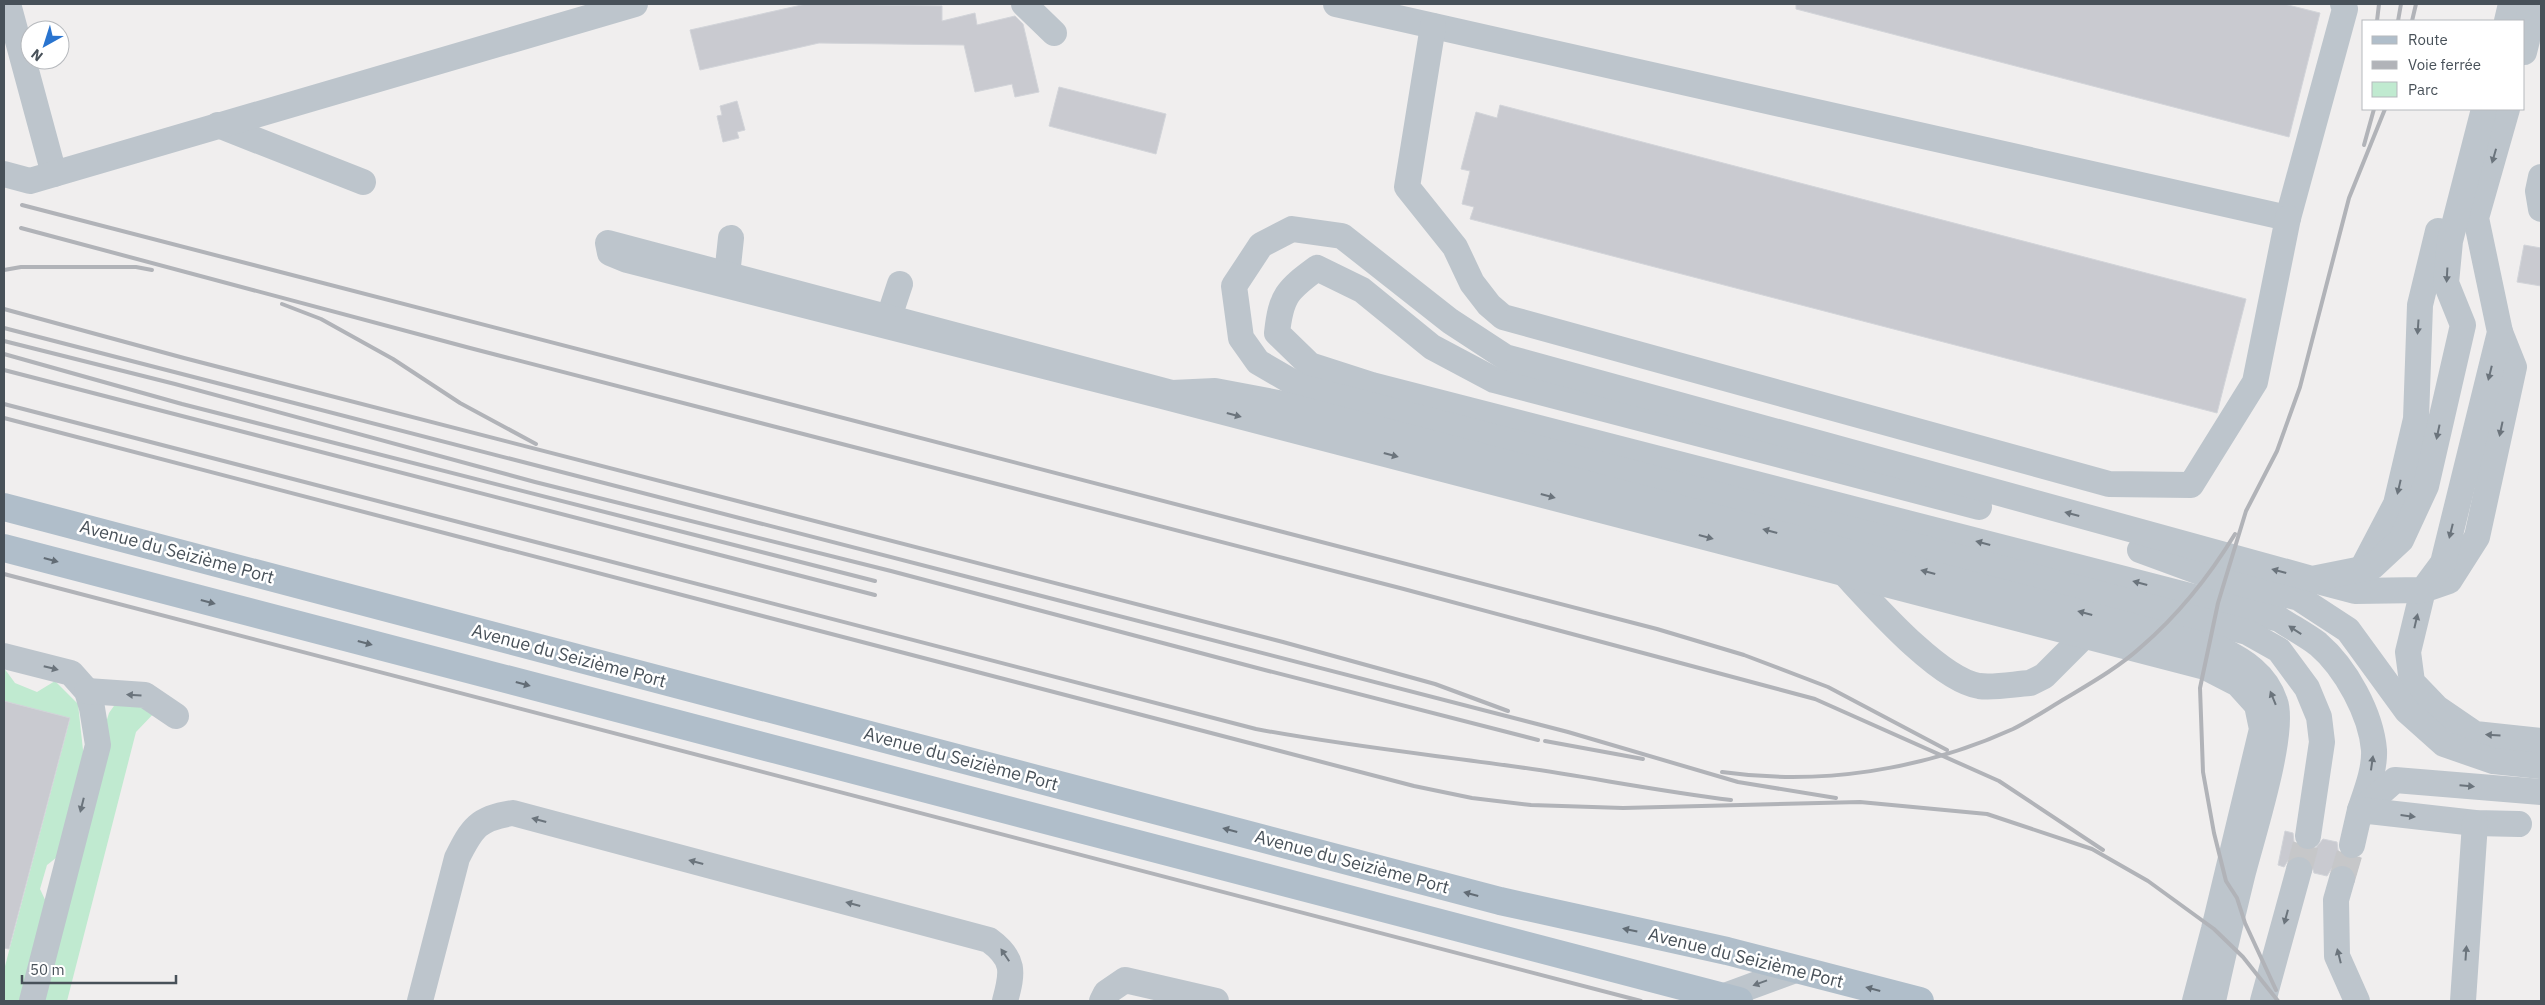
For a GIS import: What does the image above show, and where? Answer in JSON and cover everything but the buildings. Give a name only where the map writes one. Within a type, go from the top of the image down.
[{"type":"main road","name":"Avenue du Seizième Port","points":[[4,506],[1500,902],[1727,951],[1920,1001]]},
{"type":"main road","name":"Avenue du Seizième Port","points":[[4,548],[1727,1000]]},
{"type":"lane","points":[[8,4],[42,177]]},
{"type":"lane","points":[[4,187],[636,4]]},
{"type":"lane","points":[[1024,4],[1054,33]]},
{"type":"lane","points":[[1336,4],[2288,218]]},
{"type":"lane","points":[[1433,26],[1407,187],[1455,247],[1472,283],[1489,305],[1503,317],[2109,484],[2191,485],[2255,382],[2288,218],[2345,9],[2343,4]]},
{"type":"lane","points":[[2489,20],[2493,4]]},
{"type":"lane","points":[[2507,20],[2511,4]]},
{"type":"lane","points":[[2525,48],[2530,4]]},
{"type":"lane","points":[[2362,569],[2396,504],[2416,419],[2420,305],[2467,110]]},
{"type":"lane","points":[[2312,579],[2372,567],[2401,540],[2426,486],[2463,325],[2446,283],[2450,241],[2484,110]]},
{"type":"lane","points":[[2507,110],[2476,218],[2500,332],[2443,563],[2423,590],[2408,652],[2412,682],[2437,708],[2475,734],[2541,740]]},
{"type":"lane","points":[[218,125],[363,182]]},
{"type":"lane","points":[[4,174],[42,177]]},
{"type":"lane","points":[[2541,177],[2538,191],[2541,209]]},
{"type":"lane","points":[[2308,836],[2322,742],[2319,716],[2307,688],[2279,650],[2247,632],[1302,387],[1258,362],[1241,338],[1234,286],[1261,245],[1292,229],[1342,236],[1450,321],[1505,357],[2355,591],[2423,590]]},
{"type":"lane","points":[[727,275],[731,238]]},
{"type":"lane","points":[[2195,1001],[2262,729],[2257,705],[2238,684],[2206,667],[1170,395],[889,317],[608,243],[610,253],[627,260],[1170,395],[1215,391],[1278,403],[2220,648],[2247,663],[2264,680],[2276,703],[2275,746],[2213,1001]]},
{"type":"lane","points":[[2352,845],[2360,810],[2370,782],[2374,752],[2368,720],[2352,686],[2318,645],[2279,619],[1354,379],[1310,365],[1277,333],[1280,307],[1293,285],[1317,268],[1362,290],[1432,346],[1494,380],[2158,555],[2208,575],[2299,598],[2348,630],[2407,711],[2444,744],[2493,761],[2541,766]]},
{"type":"lane","points":[[889,317],[900,284]]},
{"type":"lane","points":[[1844,573],[1910,642],[1950,671],[1978,686],[2030,684],[2044,676],[2084,636]]},
{"type":"lane","points":[[4,656],[71,673],[87,692],[92,708],[98,745],[32,1001]]},
{"type":"lane","points":[[87,692],[145,695],[176,716]]},
{"type":"lane","points":[[2360,810],[2395,780],[2541,792]]},
{"type":"lane","points":[[2360,810],[2475,823],[2519,824]]},
{"type":"lane","points":[[420,1001],[457,858],[468,836],[478,825],[490,816],[513,813],[989,940],[1000,948],[1009,959],[1012,977],[1006,1001]]},
{"type":"lane","points":[[2463,1001],[2475,823]]},
{"type":"lane","points":[[2263,1001],[2299,870]]},
{"type":"lane","points":[[2342,880],[2336,900],[2337,956],[2357,1001]]},
{"type":"lane","points":[[1727,1000],[1798,970]]},
{"type":"lane","points":[[1102,1001],[1106,993],[1125,980],[1216,1001]]},
{"type":"green space","points":[[4,668],[15,683],[37,692],[55,681],[78,704],[84,759],[61,854],[47,865],[40,889],[48,906],[22,1001],[4,1001],[4,970],[70,719],[4,701]]},
{"type":"green space","points":[[116,703],[157,710],[136,732],[67,1001],[43,1001],[103,732],[109,713]]},
{"type":"tunnel","points":[[2299,870],[2308,836]]},
{"type":"tunnel","points":[[2342,879],[2352,845]]},
{"type":"railway","points":[[2377,20],[2379,4]]},
{"type":"railway","points":[[2398,20],[2401,4]]},
{"type":"railway","points":[[2412,20],[2416,4]]},
{"type":"railway","points":[[2364,145],[2374,110]]},
{"type":"railway","points":[[2276,990],[2245,923],[2237,898],[2226,881],[2214,833],[2203,772],[2200,688],[2218,603],[2246,511],[2277,451],[2300,387],[2349,198],[2385,110]]},
{"type":"railway","points":[[22,205],[1657,629],[1744,655],[1828,687],[1947,750]]},
{"type":"railway","points":[[21,228],[470,348],[1400,588],[1815,699],[1999,781],[2103,850]]},
{"type":"railway","points":[[4,270],[21,267],[136,267],[152,270]]},
{"type":"railway","points":[[282,304],[321,319],[393,359],[460,403],[536,444]]},
{"type":"railway","points":[[4,309],[184,358],[1283,642],[1435,684],[1508,711]]},
{"type":"railway","points":[[4,328],[1568,732],[1738,782],[1836,798]]},
{"type":"railway","points":[[4,341],[175,384],[535,482],[891,571],[1538,740]]},
{"type":"railway","points":[[4,354],[182,404],[875,581]]},
{"type":"railway","points":[[4,370],[875,595]]},
{"type":"railway","points":[[4,404],[1256,729],[1319,740],[1538,770],[1731,800]]},
{"type":"railway","points":[[4,418],[1414,786],[1472,798],[1531,805],[1623,808],[1860,802],[1987,814],[2092,849],[2148,881],[2214,929],[2243,957],[2278,1001]]},
{"type":"railway","points":[[1722,772],[1796,777],[1870,771],[1943,755],[2013,729],[2105,674],[2141,647],[2192,594],[2215,565],[2235,534]]},
{"type":"railway","points":[[4,574],[1641,1001]]},
{"type":"railway","points":[[1545,741],[1643,759]]}]
